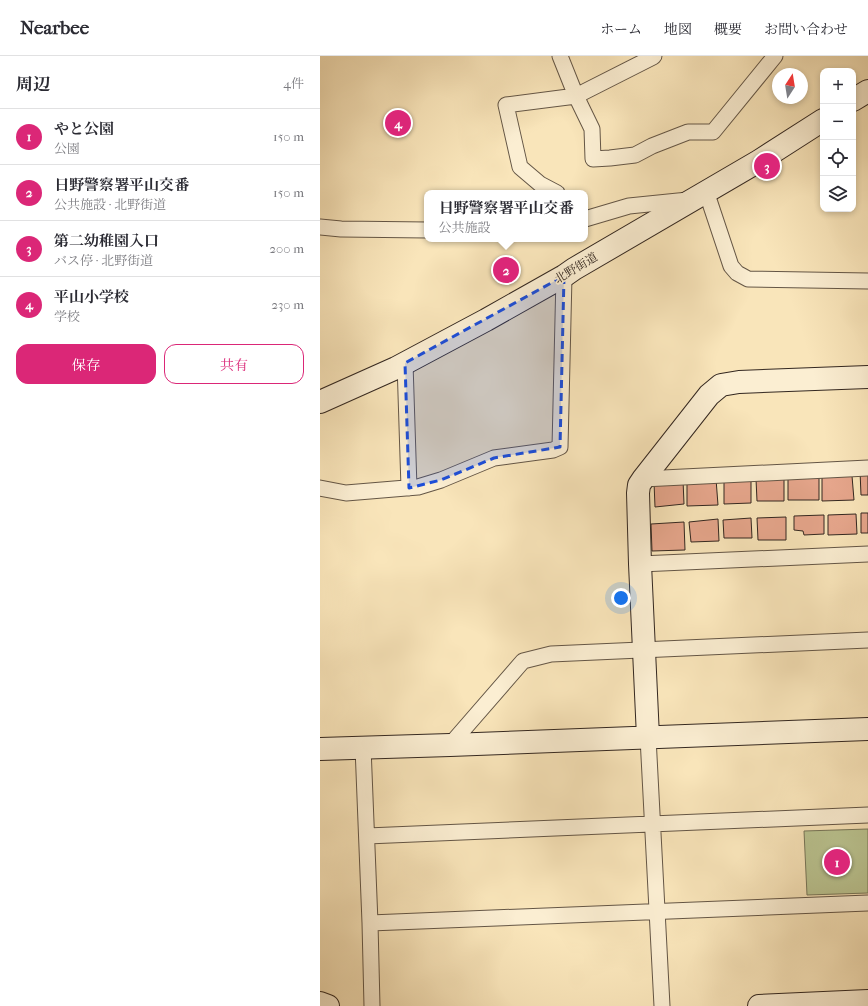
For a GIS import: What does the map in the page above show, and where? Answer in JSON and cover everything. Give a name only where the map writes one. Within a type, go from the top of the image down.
[{"type":"street","points":[[560,56],[576,96],[592,129],[593,159],[635,155],[652,146],[688,132],[713,132],[775,56]]},
{"type":"street","points":[[551,190],[540,184],[520,167],[506,105],[576,96],[654,56]]},
{"type":"street","points":[[856,98],[868,91]]},
{"type":"street","name":"北野街道","points":[[320,402],[405,363],[486,320],[564,276],[758,161],[820,122]]},
{"type":"street","points":[[589,214],[699,195],[731,266],[737,273],[748,279],[868,281]]},
{"type":"street","points":[[320,227],[348,230],[424,230]]},
{"type":"street","points":[[320,488],[346,493],[418,487],[441,480],[494,458],[553,450],[560,447],[564,276]]},
{"type":"street","points":[[405,363],[409,488]]},
{"type":"street","points":[[662,1006],[640,564],[639,485],[709,395],[721,385],[739,382],[868,377]]},
{"type":"street","points":[[643,478],[868,468]]},
{"type":"street","points":[[640,564],[868,554]]},
{"type":"street","points":[[450,745],[523,661],[551,654],[868,640]]},
{"type":"street","points":[[320,749],[868,729]]},
{"type":"street","points":[[362,747],[367,836],[372,1006]]},
{"type":"street","points":[[367,836],[868,815]]},
{"type":"street","points":[[370,923],[868,903]]},
{"type":"street","points":[[759,1006],[859,1003]]},
{"type":"street","points":[[320,1004],[328,1006]]},
{"type":"highlighted area","points":[[564,276],[560,447],[494,458],[441,480],[409,488],[405,363]]},
{"type":"green space","points":[[868,829],[868,893],[807,895],[804,831]]},
{"type":"building","points":[[860,471],[868,471],[868,495],[861,495]]},
{"type":"building","points":[[819,475],[819,500],[788,500],[788,477]]},
{"type":"building","points":[[822,476],[852,476],[854,500],[822,501]]},
{"type":"building","points":[[716,479],[718,505],[687,506],[687,480]]},
{"type":"building","points":[[756,479],[784,479],[784,501],[757,501]]},
{"type":"building","points":[[683,480],[684,504],[655,507],[654,482]]},
{"type":"building","points":[[724,480],[751,480],[751,503],[724,504]]},
{"type":"building","points":[[861,513],[868,513],[868,533],[861,533]]},
{"type":"building","points":[[856,514],[857,534],[828,535],[828,515]]},
{"type":"building","points":[[824,515],[824,534],[804,535],[803,531],[794,530],[794,516]]},
{"type":"building","points":[[786,517],[786,540],[758,540],[757,518]]},
{"type":"building","points":[[751,518],[752,538],[724,538],[723,520]]},
{"type":"building","points":[[718,519],[719,541],[691,542],[689,522]]},
{"type":"building","points":[[684,522],[685,550],[652,551],[651,524]]},
{"type":"place","name":"平山小学校","points":[[398,123]]},
{"type":"place","name":"第二幼稚園入口","points":[[767,166]]},
{"type":"place","name":"日野警察署平山交番","points":[[506,270]]},
{"type":"place","name":"やと公園","points":[[837,862]]}]
